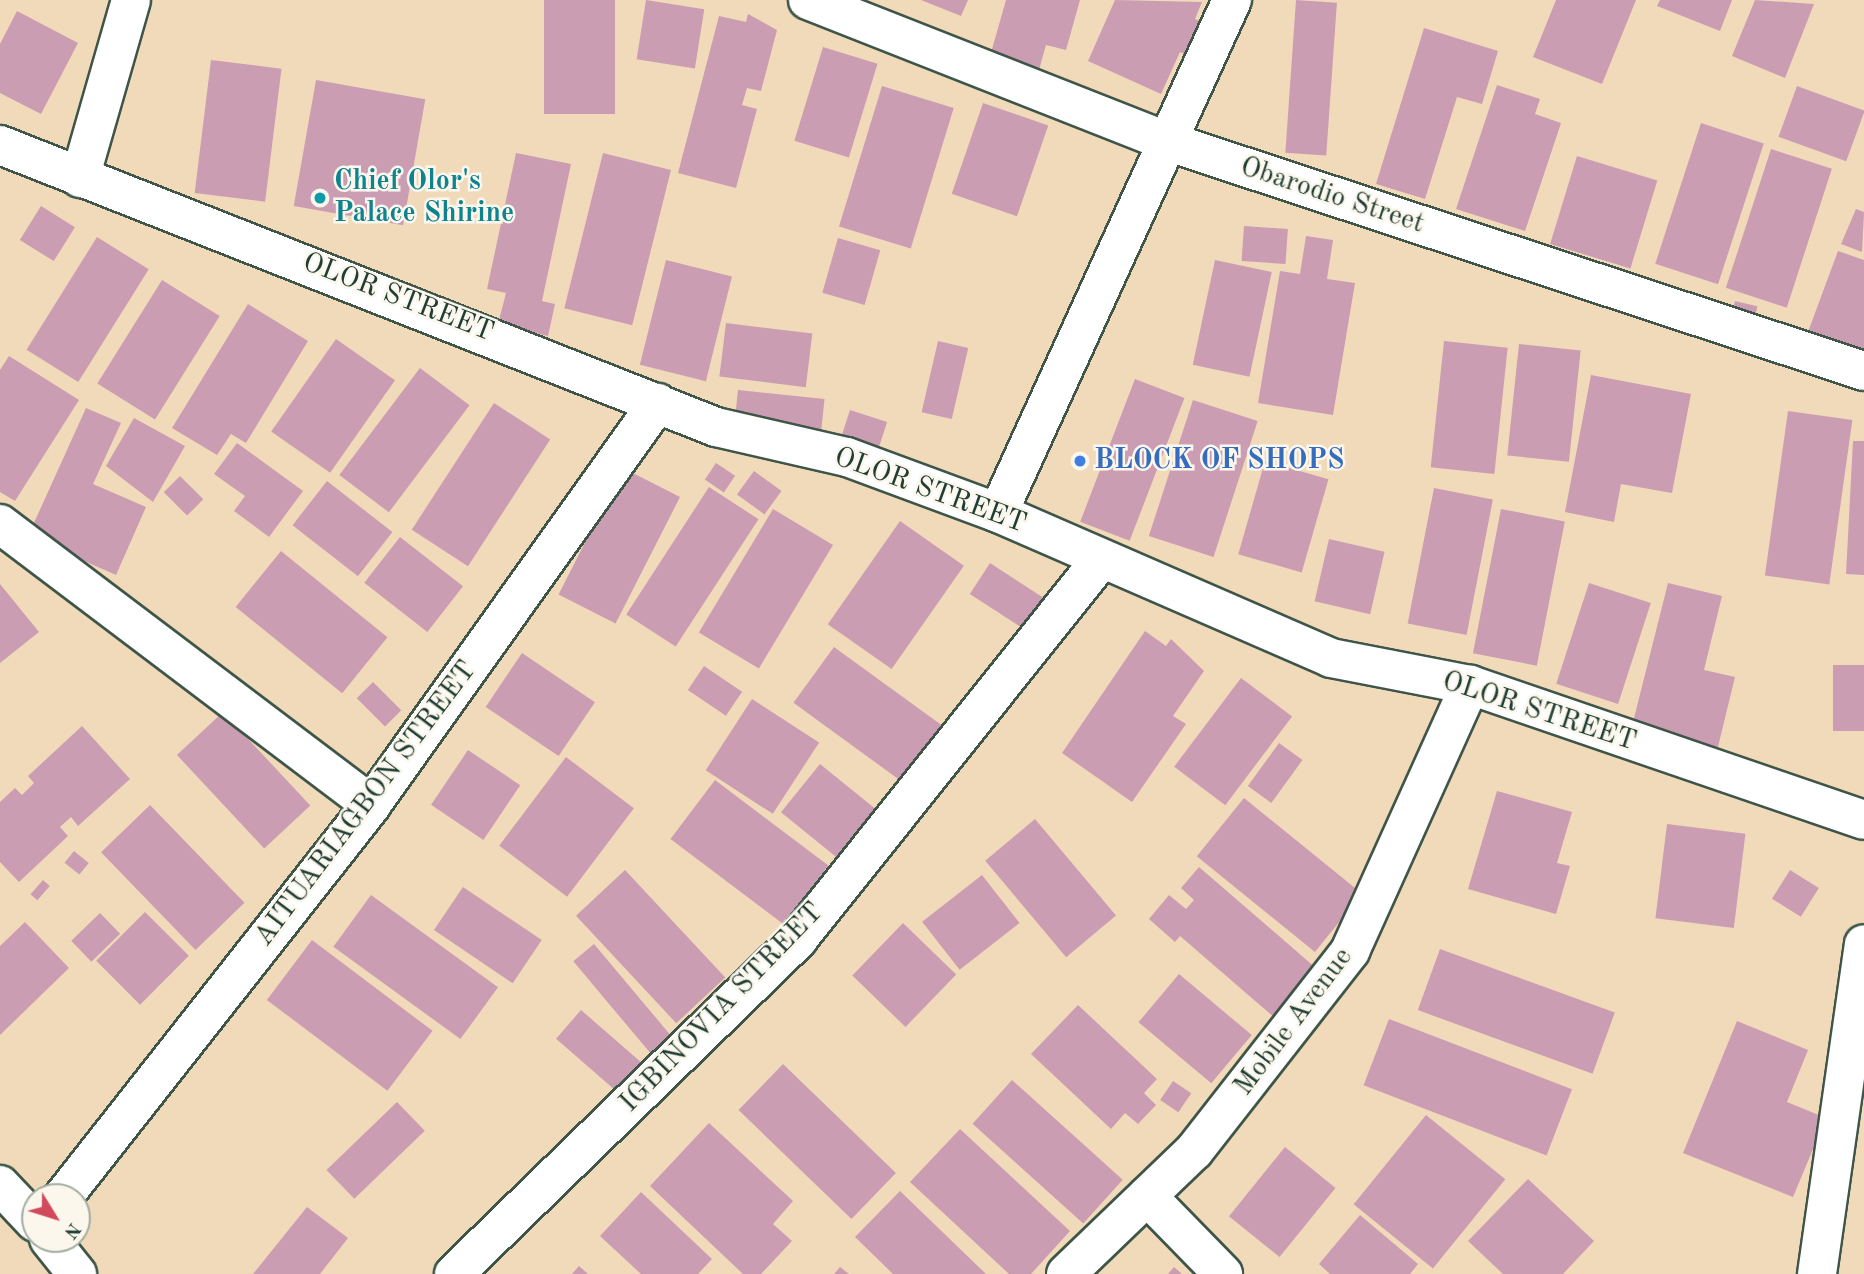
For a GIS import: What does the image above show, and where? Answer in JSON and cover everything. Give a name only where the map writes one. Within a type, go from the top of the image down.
[{"type":"street","points":[[80,178],[131,0]]},
{"type":"street","name":"Obarodio Street","points":[[808,0],[1163,140],[1864,371]]},
{"type":"street","points":[[998,513],[1163,140],[1232,0]]},
{"type":"street","name":"OLOR STREET","points":[[0,145],[716,427],[847,457],[998,513],[1331,658],[1470,685],[1864,820]]},
{"type":"street","name":"AITUARIAGBON STREET","points":[[74,1183],[371,805],[658,403]]},
{"type":"street","points":[[0,523],[371,805]]},
{"type":"street","name":"IGBINOVIA STREET","points":[[454,1274],[798,939],[1101,559]]},
{"type":"street","name":"Mobile Avenue","points":[[1066,1274],[1194,1151],[1350,951],[1470,685]]},
{"type":"street","points":[[1817,1274],[1864,944]]},
{"type":"street","points":[[0,1185],[21,1207]]},
{"type":"street","points":[[1147,1196],[1223,1274]]},
{"type":"street","points":[[60,1253],[77,1274]]},
{"type":"building","points":[[544,0],[615,0],[615,114],[544,114]]},
{"type":"building","points":[[646,0],[704,9],[695,68],[637,59]]},
{"type":"building","points":[[921,0],[968,0],[961,16]]},
{"type":"building","points":[[1006,0],[1080,0],[1066,50],[1046,45],[1037,77],[988,63]]},
{"type":"building","points":[[1115,0],[1202,2],[1195,19],[1212,26],[1197,60],[1180,52],[1161,94],[1088,61]]},
{"type":"building","points":[[1296,0],[1337,3],[1326,155],[1285,153]]},
{"type":"building","points":[[1556,0],[1636,0],[1602,84],[1533,57]]},
{"type":"building","points":[[1660,0],[1732,0],[1720,31],[1657,6]]},
{"type":"building","points":[[1755,0],[1814,4],[1785,78],[1732,56]]},
{"type":"building","points":[[17,11],[78,43],[41,114],[0,93],[0,44]]},
{"type":"building","points":[[748,14],[777,30],[761,91],[747,88],[742,105],[757,109],[736,188],[678,173],[719,16],[746,22]]},
{"type":"building","points":[[1424,28],[1498,51],[1482,104],[1457,97],[1425,199],[1376,184]]},
{"type":"building","points":[[823,47],[878,64],[849,157],[794,141]]},
{"type":"building","points":[[211,60],[281,69],[265,202],[195,193]]},
{"type":"building","points":[[316,80],[425,99],[403,225],[294,206]]},
{"type":"building","points":[[1497,85],[1540,99],[1535,114],[1561,123],[1525,231],[1456,209]]},
{"type":"building","points":[[882,86],[954,108],[911,249],[839,227]]},
{"type":"building","points":[[1797,86],[1864,110],[1846,161],[1779,137]]},
{"type":"building","points":[[983,103],[1048,125],[1017,216],[952,194]]},
{"type":"building","points":[[1701,123],[1764,143],[1718,284],[1655,264]]},
{"type":"building","points":[[1771,149],[1832,169],[1787,308],[1726,288]]},
{"type":"building","points":[[516,153],[571,164],[542,301],[555,304],[548,336],[498,324],[506,293],[487,289]]},
{"type":"building","points":[[603,153],[671,170],[632,325],[564,308]]},
{"type":"building","points":[[1577,156],[1657,181],[1630,269],[1550,244]]},
{"type":"building","points":[[41,206],[75,227],[54,261],[20,240]]},
{"type":"building","points":[[1856,209],[1864,212],[1862,252],[1841,244]]},
{"type":"building","points":[[1244,226],[1288,229],[1285,264],[1242,261]]},
{"type":"building","points":[[1306,236],[1333,240],[1327,279],[1355,283],[1333,415],[1258,403],[1280,271],[1300,274]]},
{"type":"building","points":[[97,237],[149,269],[78,382],[27,350]]},
{"type":"building","points":[[838,238],[880,250],[865,305],[822,293]]},
{"type":"building","points":[[1838,251],[1864,260],[1864,362],[1805,340]]},
{"type":"building","points":[[666,260],[732,276],[706,381],[640,365]]},
{"type":"building","points":[[1215,260],[1272,272],[1249,377],[1193,365]]},
{"type":"building","points":[[162,280],[220,316],[155,419],[97,383]]},
{"type":"building","points":[[1735,301],[1757,306],[1752,330],[1730,324]]},
{"type":"building","points":[[248,304],[308,341],[246,443],[231,434],[217,455],[172,428]]},
{"type":"building","points":[[726,323],[812,334],[806,387],[719,377]]},
{"type":"building","points":[[336,339],[395,380],[330,473],[271,432]]},
{"type":"building","points":[[938,341],[968,348],[952,419],[922,412]]},
{"type":"building","points":[[1444,341],[1508,348],[1494,474],[1431,467]]},
{"type":"building","points":[[1519,344],[1581,350],[1569,462],[1507,455]]},
{"type":"building","points":[[9,356],[79,400],[15,501],[0,492],[0,370]]},
{"type":"building","points":[[420,368],[470,405],[389,512],[339,475]]},
{"type":"building","points":[[1591,375],[1691,394],[1672,493],[1621,484],[1614,522],[1565,512]]},
{"type":"building","points":[[1135,379],[1184,398],[1130,541],[1080,522]]},
{"type":"building","points":[[738,390],[825,399],[821,434],[734,425]]},
{"type":"building","points":[[1193,400],[1258,421],[1213,557],[1149,536]]},
{"type":"building","points":[[494,403],[550,439],[468,566],[412,530]]},
{"type":"building","points":[[86,408],[121,423],[93,484],[146,507],[116,575],[28,536]]},
{"type":"building","points":[[850,410],[887,422],[875,459],[838,447]]},
{"type":"building","points":[[1788,411],[1852,420],[1829,584],[1765,575]]},
{"type":"building","points":[[134,418],[185,446],[153,502],[106,466]]},
{"type":"building","points":[[1853,441],[1864,441],[1864,575],[1846,574]]},
{"type":"building","points":[[237,443],[303,491],[269,537],[234,511],[245,496],[214,474]]},
{"type":"building","points":[[1265,461],[1328,479],[1302,572],[1238,554]]},
{"type":"building","points":[[716,463],[735,476],[724,492],[705,480]]},
{"type":"building","points":[[623,468],[680,497],[616,624],[559,595]]},
{"type":"building","points":[[754,471],[782,491],[764,514],[737,494]]},
{"type":"building","points":[[180,476],[203,499],[187,516],[164,492]]},
{"type":"building","points":[[327,481],[392,532],[358,576],[293,525]]},
{"type":"building","points":[[709,487],[758,519],[676,647],[626,614]]},
{"type":"building","points":[[1434,488],[1493,499],[1467,635],[1408,623]]},
{"type":"building","points":[[773,509],[833,545],[759,668],[699,632]]},
{"type":"building","points":[[1501,509],[1565,521],[1537,666],[1473,653]]},
{"type":"building","points":[[900,521],[964,566],[892,669],[828,624]]},
{"type":"building","points":[[400,537],[463,586],[427,632],[364,583]]},
{"type":"building","points":[[1329,539],[1385,552],[1370,614],[1315,601]]},
{"type":"building","points":[[281,551],[387,637],[342,693],[236,607]]},
{"type":"building","points":[[990,563],[1052,603],[1032,634],[970,594]]},
{"type":"building","points":[[1589,583],[1651,603],[1618,704],[1556,684]]},
{"type":"building","points":[[1668,583],[1722,596],[1704,670],[1735,677],[1717,751],[1631,730]]},
{"type":"building","points":[[0,584],[39,632],[0,663]]},
{"type":"building","points":[[1145,631],[1166,646],[1171,639],[1204,671],[1173,716],[1186,724],[1132,802],[1062,753]]},
{"type":"building","points":[[834,647],[952,733],[912,789],[793,703]]},
{"type":"building","points":[[522,653],[595,702],[559,756],[486,707]]},
{"type":"building","points":[[1833,665],[1864,665],[1864,731],[1833,731]]},
{"type":"building","points":[[704,666],[742,692],[726,716],[688,690]]},
{"type":"building","points":[[1241,678],[1292,717],[1225,805],[1174,767]]},
{"type":"building","points":[[373,682],[401,710],[385,727],[357,698]]},
{"type":"building","points":[[752,699],[819,743],[773,814],[706,770]]},
{"type":"building","points":[[223,712],[310,806],[264,849],[177,755]]},
{"type":"building","points":[[82,726],[130,779],[78,826],[71,817],[60,827],[68,836],[19,882],[0,862],[0,802],[15,788],[22,795],[34,783],[28,776]]},
{"type":"building","points":[[1279,743],[1302,760],[1271,803],[1248,786]]},
{"type":"building","points":[[468,750],[520,785],[483,840],[431,805]]},
{"type":"building","points":[[566,757],[634,808],[567,897],[499,846]]},
{"type":"building","points":[[820,764],[885,816],[845,864],[781,812]]},
{"type":"building","points":[[715,780],[828,865],[784,925],[670,839]]},
{"type":"building","points":[[1497,791],[1572,812],[1557,863],[1570,866],[1556,914],[1468,889]]},
{"type":"building","points":[[1244,798],[1362,894],[1315,952],[1197,856]]},
{"type":"building","points":[[150,805],[244,903],[196,950],[101,852]]},
{"type":"building","points":[[1035,819],[1116,916],[1066,957],[985,861]]},
{"type":"building","points":[[1667,824],[1745,834],[1734,928],[1655,918]]},
{"type":"building","points":[[74,851],[89,863],[79,875],[65,863]]},
{"type":"building","points":[[1199,867],[1317,969],[1275,1018],[1180,936],[1175,942],[1149,919],[1169,895],[1186,909],[1194,900],[1181,888]]},
{"type":"building","points":[[625,870],[725,978],[676,1023],[576,916]]},
{"type":"building","points":[[1790,870],[1819,888],[1801,917],[1772,899]]},
{"type":"building","points":[[982,875],[1020,923],[960,970],[922,922]]},
{"type":"building","points":[[43,880],[50,886],[37,900],[31,894]]},
{"type":"building","points":[[463,887],[542,940],[513,983],[434,930]]},
{"type":"building","points":[[371,895],[498,987],[460,1039],[333,947]]},
{"type":"building","points":[[145,912],[189,956],[140,1005],[96,961]]},
{"type":"building","points":[[100,913],[120,934],[91,962],[71,941]]},
{"type":"building","points":[[25,922],[69,968],[0,1035],[0,946]]},
{"type":"building","points":[[903,923],[956,974],[906,1027],[852,976]]},
{"type":"building","points":[[312,940],[433,1031],[387,1091],[267,1000]]},
{"type":"building","points":[[594,944],[674,1039],[653,1056],[573,961]]},
{"type":"building","points":[[1440,949],[1615,1013],[1593,1074],[1418,1010]]},
{"type":"building","points":[[1179,974],[1252,1035],[1211,1083],[1139,1022]]},
{"type":"building","points":[[1078,1005],[1157,1079],[1144,1093],[1156,1105],[1138,1124],[1125,1113],[1111,1129],[1031,1054]]},
{"type":"building","points":[[581,1010],[644,1064],[619,1093],[556,1039]]},
{"type":"building","points":[[1389,1019],[1572,1089],[1547,1156],[1364,1085]]},
{"type":"building","points":[[1737,1021],[1808,1050],[1787,1102],[1826,1118],[1793,1197],[1683,1153]]},
{"type":"building","points":[[783,1064],[896,1173],[851,1219],[739,1110]]},
{"type":"building","points":[[1012,1080],[1123,1180],[1083,1224],[973,1124]]},
{"type":"building","points":[[1173,1081],[1191,1093],[1178,1112],[1160,1100]]},
{"type":"building","points":[[397,1102],[425,1131],[354,1199],[327,1170]]},
{"type":"building","points":[[1426,1115],[1505,1179],[1433,1269],[1354,1204]]},
{"type":"building","points":[[709,1123],[793,1201],[773,1224],[792,1241],[761,1274],[743,1274],[650,1186]]},
{"type":"building","points":[[960,1129],[1070,1231],[1031,1274],[1009,1274],[910,1182]]},
{"type":"building","points":[[1285,1147],[1336,1188],[1280,1257],[1229,1216]]},
{"type":"building","points":[[1528,1179],[1594,1241],[1563,1274],[1503,1274],[1468,1241]]},
{"type":"building","points":[[900,1191],[986,1274],[893,1274],[855,1237]]},
{"type":"building","points":[[641,1192],[712,1259],[698,1274],[641,1274],[600,1236]]},
{"type":"building","points":[[307,1207],[348,1238],[320,1274],[253,1274]]},
{"type":"building","points":[[1360,1215],[1418,1264],[1410,1274],[1330,1274],[1319,1264]]},
{"type":"building","points":[[579,1266],[588,1274],[572,1274]]},
{"type":"building","points":[[840,1267],[849,1274],[834,1274]]},
{"type":"building","points":[[1174,1267],[1182,1274],[1168,1274]]},
{"type":"place","name":"Chief Olor's Palace Shirine","points":[[320,198]]},
{"type":"place","name":"BLOCK OF SHOPS","points":[[1080,461]]}]
